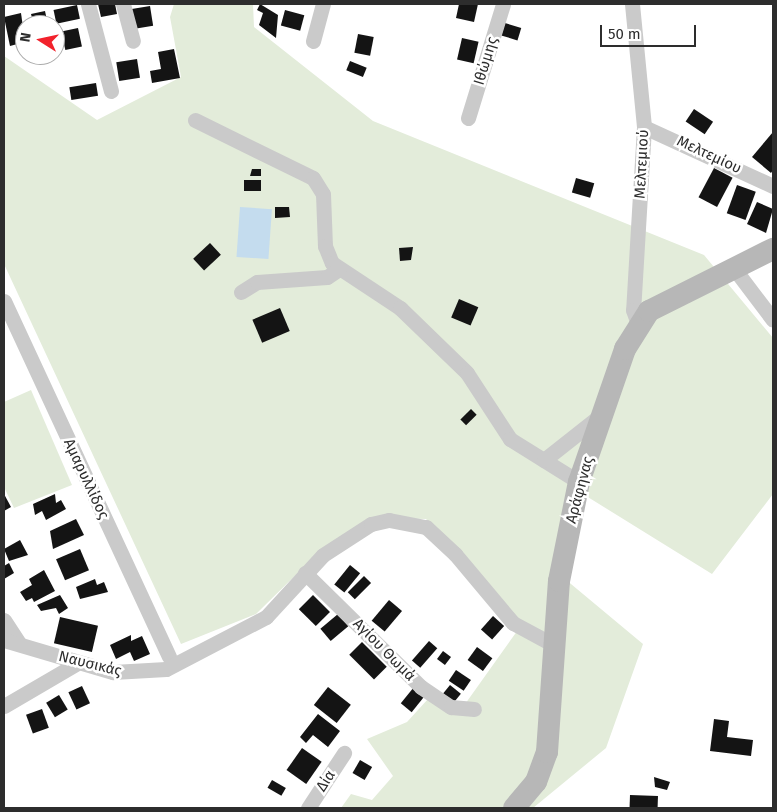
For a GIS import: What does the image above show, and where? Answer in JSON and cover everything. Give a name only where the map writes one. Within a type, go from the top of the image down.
[{"type":"main road","name":"Αράφηνας","points":[[514,808],[536,782],[547,752],[552,644],[559,581],[579,482],[601,415],[638,324],[656,307],[736,271],[773,249]]},
{"type":"street","points":[[88,4],[111,91]]},
{"type":"street","points":[[123,4],[132,41]]},
{"type":"street","points":[[313,41],[323,4]]},
{"type":"street","name":"Ιθώμης","points":[[468,118],[503,4]]},
{"type":"street","name":"Μελτεμιού","points":[[632,4],[644,127],[633,310],[638,324]]},
{"type":"street","points":[[195,120],[313,178],[323,194],[327,253],[339,269],[400,308],[467,373],[510,438],[579,482]]},
{"type":"street","name":"Μελτεμίου","points":[[644,127],[773,186]]},
{"type":"street","points":[[241,292],[257,282],[327,277],[339,269]]},
{"type":"street","points":[[736,271],[773,320]]},
{"type":"street","name":"Αμαρυλλίδος","points":[[4,301],[169,657]]},
{"type":"street","points":[[544,460],[601,415]]},
{"type":"street","points":[[153,672],[169,657],[203,651],[275,611],[305,573],[323,555],[371,524],[412,522],[430,530],[455,554],[513,624],[552,644]]},
{"type":"street","name":"Αγίου Θωμά","points":[[305,573],[421,687],[451,707],[474,709]]},
{"type":"street","points":[[4,620],[11,641]]},
{"type":"street","name":"Ναυσικάς","points":[[11,641],[76,664],[124,674],[153,672],[203,651]]},
{"type":"street","points":[[4,706],[76,664]]},
{"type":"street","name":"Δία","points":[[308,808],[344,753]]},
{"type":"green space","points":[[174,4],[253,4],[254,27],[373,121],[704,255],[773,338],[773,494],[712,574],[570,486],[559,574],[643,644],[606,748],[533,808],[341,808],[351,794],[372,800],[393,776],[367,739],[407,722],[428,699],[458,714],[520,627],[426,519],[380,518],[316,555],[256,614],[181,644],[4,264],[4,56],[97,120],[181,77],[170,17]]},
{"type":"green space","points":[[31,390],[72,485],[14,508],[4,487],[4,402]]},
{"type":"water","points":[[240,207],[272,209],[268,259],[237,257]]},
{"type":"building","points":[[98,4],[115,4],[117,14],[101,17]]},
{"type":"building","points":[[260,4],[278,15],[276,38],[259,25],[263,13],[257,10]]},
{"type":"building","points":[[459,4],[478,4],[474,22],[456,18]]},
{"type":"building","points":[[77,5],[80,19],[65,22],[65,15],[55,15],[54,10]]},
{"type":"building","points":[[150,6],[153,26],[133,29],[130,9]]},
{"type":"building","points":[[285,10],[304,15],[300,31],[281,25]]},
{"type":"building","points":[[45,11],[46,15],[31,15]]},
{"type":"building","points":[[21,13],[21,15],[15,15],[15,45],[10,46],[4,17]]},
{"type":"building","points":[[505,23],[521,28],[517,40],[501,35]]},
{"type":"building","points":[[78,28],[82,47],[65,50],[65,31]]},
{"type":"building","points":[[358,34],[374,37],[370,56],[354,53]]},
{"type":"building","points":[[462,38],[479,42],[474,63],[457,59]]},
{"type":"building","points":[[174,49],[180,78],[152,83],[150,71],[161,69],[158,52]]},
{"type":"building","points":[[137,59],[140,78],[119,81],[116,62]]},
{"type":"building","points":[[350,61],[367,68],[363,77],[346,70]]},
{"type":"building","points":[[96,83],[98,96],[71,100],[69,87]]},
{"type":"building","points":[[694,109],[713,122],[705,134],[686,121]]},
{"type":"building","points":[[773,132],[773,170],[771,173],[752,157]]},
{"type":"building","points":[[714,168],[733,178],[717,207],[699,197]]},
{"type":"building","points":[[252,169],[261,169],[261,176],[250,176]]},
{"type":"building","points":[[576,178],[594,183],[590,198],[572,192]]},
{"type":"building","points":[[244,180],[261,180],[261,191],[244,191]]},
{"type":"building","points":[[737,185],[756,192],[746,220],[727,213]]},
{"type":"building","points":[[757,202],[773,209],[766,233],[747,224]]},
{"type":"building","points":[[275,207],[289,207],[290,217],[275,218]]},
{"type":"building","points":[[210,243],[221,255],[204,270],[193,259]]},
{"type":"building","points":[[413,247],[411,260],[400,261],[399,248]]},
{"type":"building","points":[[459,299],[478,307],[471,326],[451,317]]},
{"type":"building","points":[[280,308],[290,331],[262,343],[252,320]]},
{"type":"building","points":[[471,409],[477,415],[466,425],[460,420]]},
{"type":"building","points":[[4,494],[11,507],[4,511]]},
{"type":"building","points":[[55,494],[56,503],[61,500],[66,509],[46,520],[42,511],[35,515],[33,504]]},
{"type":"building","points":[[76,519],[84,535],[53,549],[50,531]]},
{"type":"building","points":[[20,540],[28,555],[9,561],[4,549]]},
{"type":"building","points":[[80,549],[89,570],[65,580],[56,559]]},
{"type":"building","points":[[9,563],[14,573],[4,579],[4,566]]},
{"type":"building","points":[[350,565],[360,573],[344,593],[334,584]]},
{"type":"building","points":[[44,570],[55,591],[34,602],[32,598],[26,601],[20,592],[32,585],[29,579]]},
{"type":"building","points":[[364,576],[371,583],[355,599],[348,592]]},
{"type":"building","points":[[95,579],[97,585],[104,582],[108,592],[80,599],[76,587]]},
{"type":"building","points":[[60,595],[68,608],[59,614],[56,608],[41,611],[37,605]]},
{"type":"building","points":[[313,595],[330,612],[316,626],[299,609]]},
{"type":"building","points":[[389,600],[402,611],[385,632],[372,621]]},
{"type":"building","points":[[338,614],[348,626],[331,641],[320,629]]},
{"type":"building","points":[[493,616],[504,626],[492,639],[481,629]]},
{"type":"building","points":[[60,617],[98,626],[92,652],[54,643]]},
{"type":"building","points":[[131,635],[131,641],[142,636],[150,654],[134,661],[130,652],[116,659],[110,645]]},
{"type":"building","points":[[429,641],[437,648],[420,668],[412,661]]},
{"type":"building","points":[[362,642],[387,667],[374,679],[349,655]]},
{"type":"building","points":[[477,647],[492,658],[483,671],[468,660]]},
{"type":"building","points":[[443,651],[451,657],[445,665],[437,659]]},
{"type":"building","points":[[456,670],[471,680],[464,691],[449,681]]},
{"type":"building","points":[[450,685],[461,694],[454,702],[443,694]]},
{"type":"building","points":[[82,686],[90,703],[76,710],[68,692]]},
{"type":"building","points":[[328,687],[351,705],[337,723],[314,705]]},
{"type":"building","points":[[414,687],[425,696],[412,712],[401,703]]},
{"type":"building","points":[[59,695],[68,710],[55,717],[46,703]]},
{"type":"building","points":[[42,709],[49,728],[33,734],[26,715]]},
{"type":"building","points":[[318,714],[340,731],[328,747],[313,735],[306,743],[300,737]]},
{"type":"building","points":[[714,719],[729,721],[727,737],[753,740],[751,756],[710,751]]},
{"type":"building","points":[[302,748],[322,762],[306,784],[287,770]]},
{"type":"building","points":[[360,760],[372,767],[365,780],[352,773]]},
{"type":"building","points":[[654,777],[670,782],[667,790],[655,787]]},
{"type":"building","points":[[272,780],[286,788],[281,796],[268,788]]},
{"type":"building","points":[[630,795],[658,796],[658,808],[630,808]]}]
